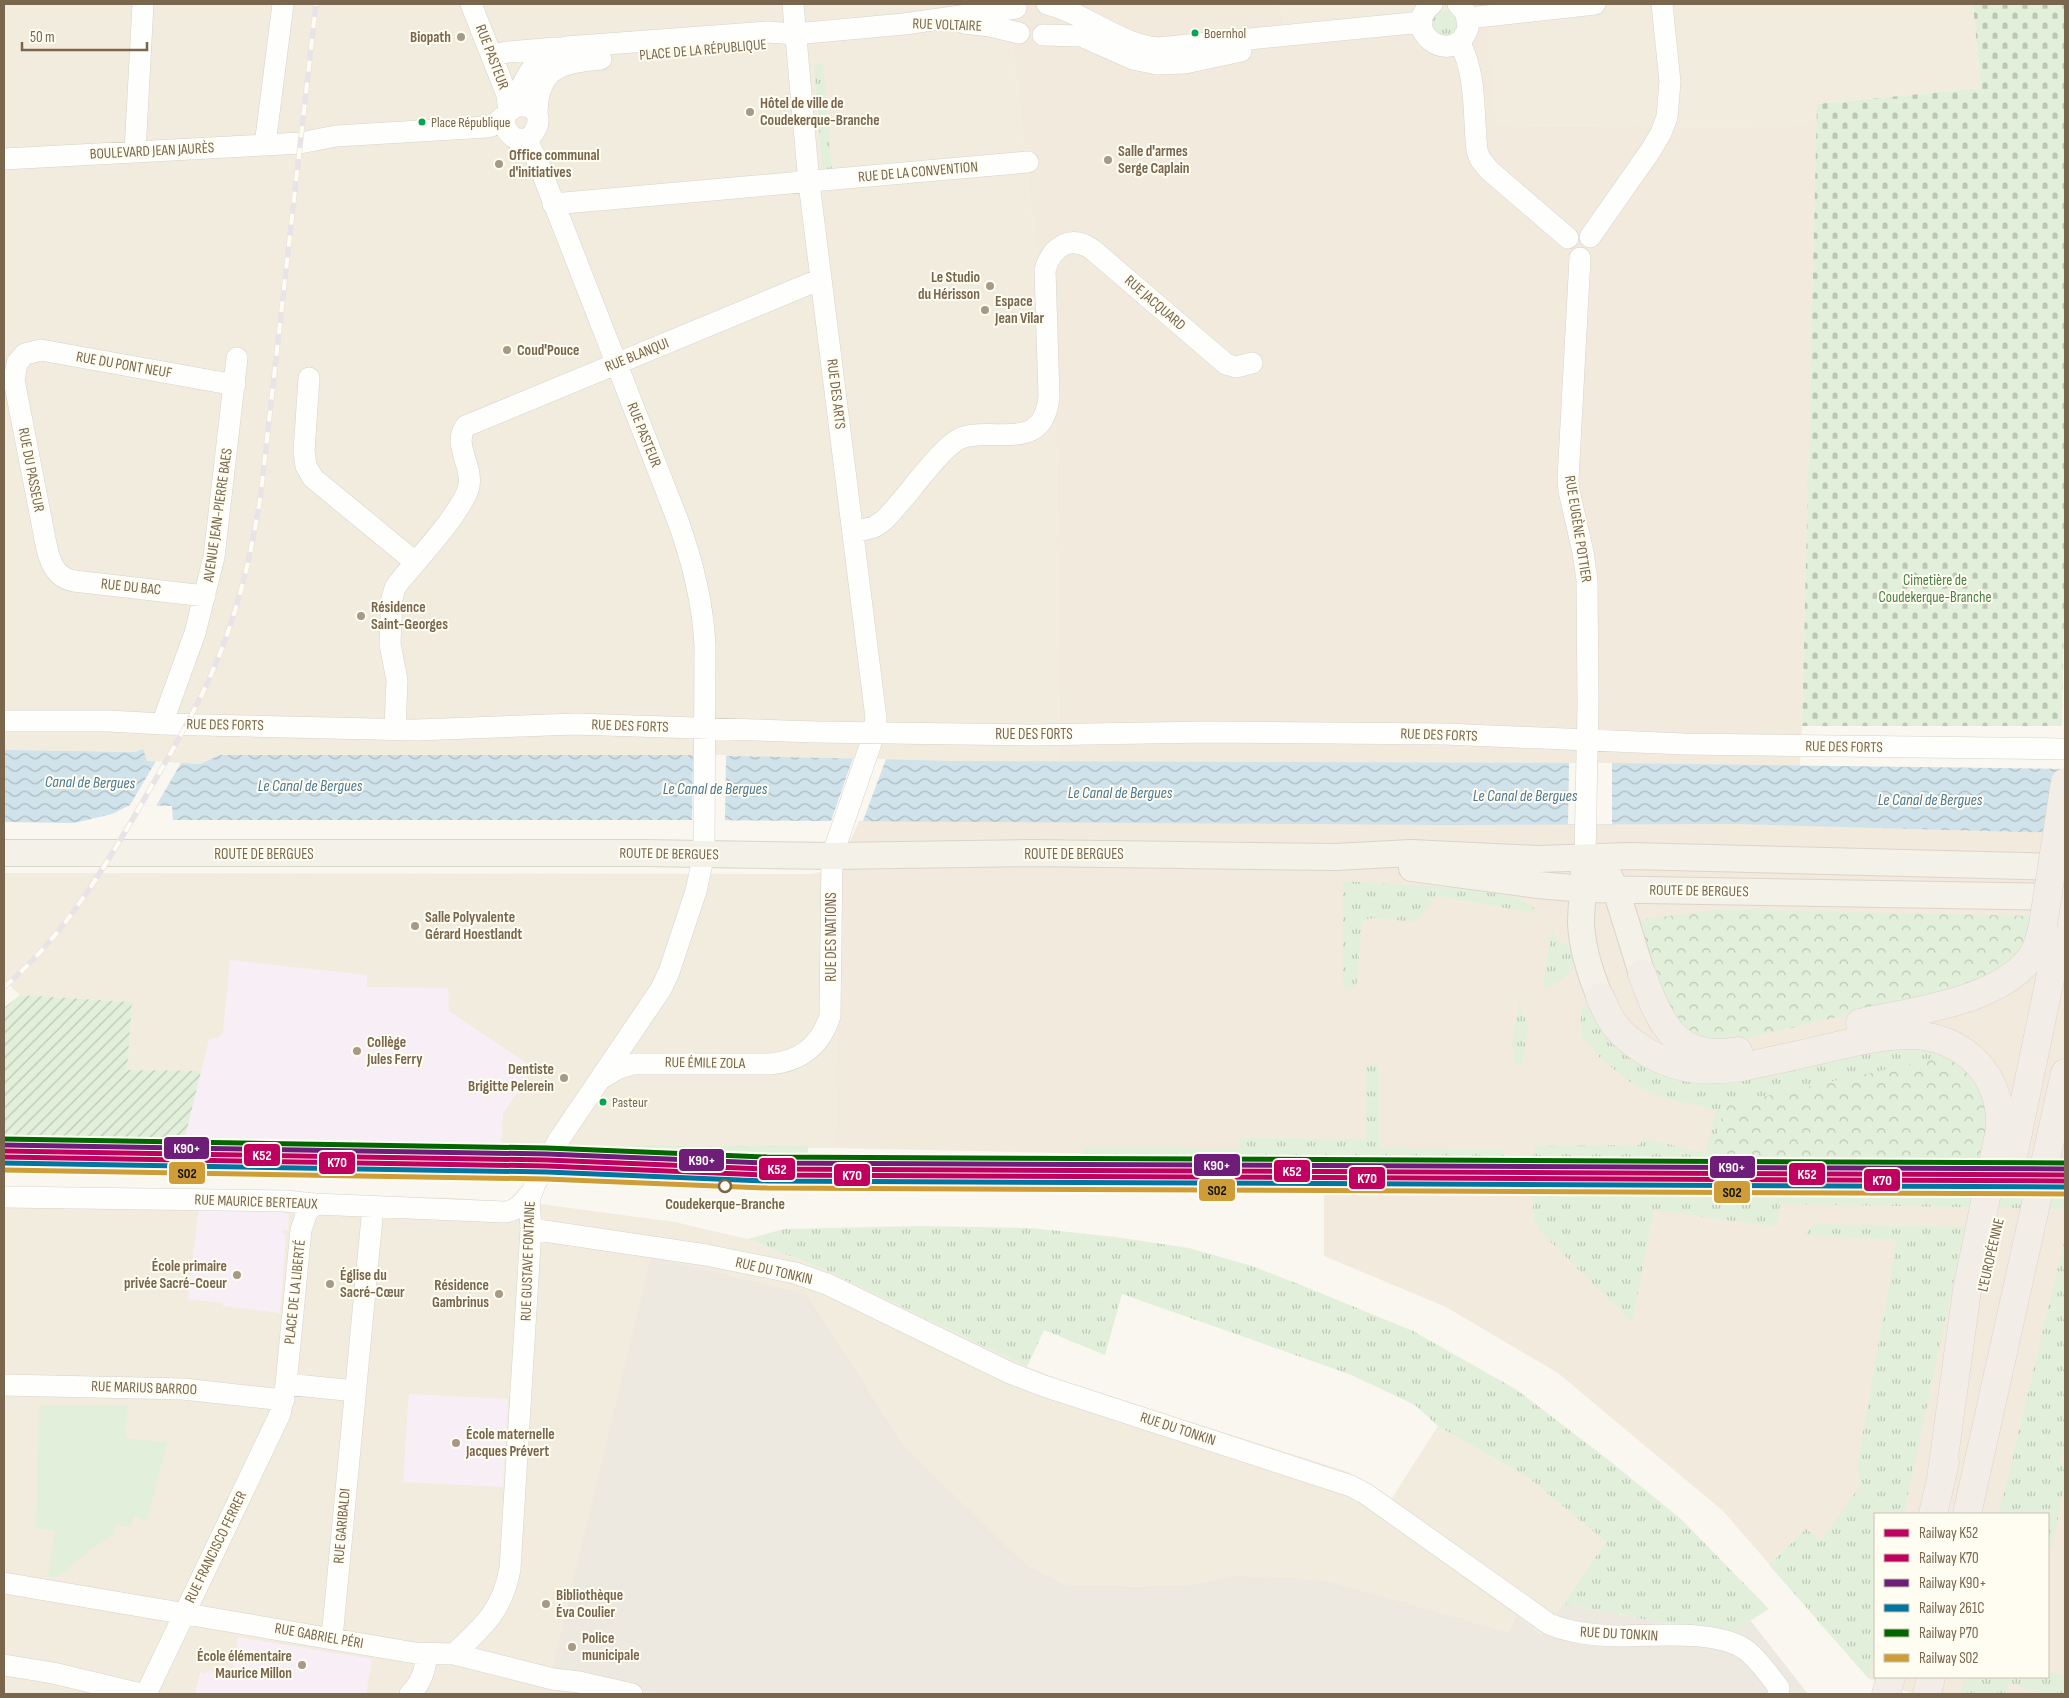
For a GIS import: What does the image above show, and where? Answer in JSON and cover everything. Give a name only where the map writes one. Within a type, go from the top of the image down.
[{"type":"highway","points":[[2007,1140],[2057,919],[2065,782]]},
{"type":"highway","points":[[1642,974],[1658,1017],[1675,1038],[1707,1052],[1732,1052],[1974,996],[1998,985],[2022,968],[2057,919]]},
{"type":"highway","points":[[1600,998],[1612,1021],[1632,1043],[1670,1063],[1698,1070],[1740,1068],[1869,1039],[1900,1034],[1924,1035],[1942,1039],[1972,1058],[1990,1080],[2007,1140]]},
{"type":"highway","points":[[1968,1513],[1974,1483],[2032,1301],[2033,1259],[2058,1150],[2065,1073]]},
{"type":"highway","name":"L'EUROPÉENNE","points":[[1933,1513],[2007,1140]]},
{"type":"highway","points":[[1886,1694],[1891,1678]]},
{"type":"highway","points":[[1892,1694],[1896,1678]]},
{"type":"highway","points":[[1928,1694],[1933,1678]]},
{"type":"highway","points":[[1932,1694],[1933,1678]]},
{"type":"main road","name":"ROUTE DE BERGUES","points":[[4,853],[704,844],[832,856],[1051,854],[1334,857],[1405,853],[1532,858],[1585,856],[2065,867]]},
{"type":"main road","points":[[1600,998],[1589,970],[1583,946],[1581,916],[1585,856],[1603,868],[1616,890],[1642,974]]},
{"type":"main road","name":"ROUTE DE BERGUES","points":[[1334,857],[1538,885],[1584,889],[2065,897]]},
{"type":"street","points":[[135,152],[143,4]]},
{"type":"street","points":[[264,145],[283,4]]},
{"type":"street","name":"RUE PASTEUR","points":[[472,4],[508,98],[509,112]]},
{"type":"street","name":"RUE DES ARTS","points":[[793,4],[808,182],[876,712],[870,743],[842,826]]},
{"type":"street","points":[[1045,4],[1070,11],[1136,43],[1152,47],[1171,47],[1422,22]]},
{"type":"street","points":[[1043,35],[1049,27],[1051,20],[1050,12],[1045,4]]},
{"type":"street","points":[[1432,4],[1424,13],[1422,22],[1425,35],[1434,44],[1446,46],[1459,42],[1467,32],[1463,11],[1595,4]]},
{"type":"street","points":[[1590,237],[1655,143],[1667,118],[1670,76],[1662,4]]},
{"type":"street","points":[[1018,6],[1013,15],[1013,22],[1019,33]]},
{"type":"street","name":"RUE VOLTAIRE","points":[[795,34],[904,24],[1018,6]]},
{"type":"street","name":"RUE VOLTAIRE","points":[[904,24],[973,24],[1019,33],[1029,38],[1043,35],[1081,36],[1133,59],[1165,64],[1207,59],[1319,32]]},
{"type":"street","name":"PLACE DE LA RÉPUBLIQUE","points":[[492,56],[507,52],[768,32],[795,34]]},
{"type":"street","name":"PLACE DE LA RÉPUBLIQUE","points":[[536,115],[537,104],[545,82],[555,69],[565,63],[768,45],[795,34]]},
{"type":"street","points":[[1459,42],[1466,54],[1469,68],[1476,144],[1480,159],[1489,170],[1568,238]]},
{"type":"street","name":"PLACE DE LA RÉPUBLIQUE","points":[[509,112],[534,64],[551,52],[570,47]]},
{"type":"street","points":[[519,106],[526,106],[532,109],[536,115],[538,122],[536,131],[530,137],[518,139],[507,131],[505,122],[509,112],[519,106]]},
{"type":"street","name":"BOULEVARD JEAN JAURÈS","points":[[4,159],[300,143],[336,136],[487,127],[496,124],[509,112]]},
{"type":"street","name":"BOULEVARD JEAN JAURÈS","points":[[300,143],[335,147],[518,139]]},
{"type":"street","name":"RUE PASTEUR","points":[[518,139],[532,151],[678,521],[695,579],[705,637],[704,844]]},
{"type":"street","name":"RUE DE LA CONVENTION","points":[[808,182],[1028,162]]},
{"type":"street","points":[[553,204],[808,182]]},
{"type":"street","points":[[1578,231],[1584,232],[1590,237],[1593,244],[1592,250],[1587,255],[1580,258],[1572,256],[1568,252],[1566,244],[1568,238],[1578,231]]},
{"type":"street","name":"RUE JACQUARD","points":[[854,532],[874,526],[887,518],[944,452],[958,440],[971,436],[1018,434],[1031,430],[1042,419],[1048,402],[1045,274],[1049,260],[1058,249],[1066,244],[1073,242],[1089,247],[1226,364],[1236,367],[1252,363]]},
{"type":"street","name":"RUE EUGÈNE POTTIER","points":[[1580,258],[1568,484],[1583,552],[1587,580],[1588,750],[1585,856]]},
{"type":"street","name":"RUE BLANQUI","points":[[415,562],[457,511],[467,493],[469,473],[461,438],[464,428],[472,422],[821,279]]},
{"type":"street","name":"RUE DU PONT NEUF","points":[[17,363],[25,354],[41,350],[235,384]]},
{"type":"street","name":"AVENUE JEAN-PIERRE BAES","points":[[162,724],[195,633],[206,596],[218,535],[237,358]]},
{"type":"street","name":"RUE DU PASSEUR","points":[[17,363],[14,380],[47,550],[51,563],[58,574]]},
{"type":"street","points":[[309,378],[304,452],[304,459],[309,472],[327,490],[415,562],[395,588],[392,599],[390,650],[397,680],[395,729]]},
{"type":"street","name":"RUE DU BAC","points":[[58,574],[74,581],[206,596]]},
{"type":"street","name":"RUE DES FORTS","points":[[4,721],[109,721],[162,724],[395,729],[448,729],[563,724],[705,737],[870,743],[1030,735],[1207,732],[1445,734],[1588,750],[1684,744],[2065,749]]},
{"type":"street","name":"RUE DES NATIONS","points":[[814,1045],[825,1028],[831,1009],[832,856],[842,826]]},
{"type":"street","name":"RUE GUSTAVE FONTAINE","points":[[454,1654],[490,1619],[500,1603],[508,1583],[512,1557],[531,1225],[530,1194],[558,1141],[661,989],[669,972],[696,891],[704,844]]},
{"type":"street","points":[[632,1030],[634,1050],[644,1058],[660,1062]]},
{"type":"street","name":"RUE ÉMILE ZOLA","points":[[596,1083],[622,1066],[660,1062],[780,1063],[804,1054],[814,1045]]},
{"type":"street","points":[[508,1212],[518,1208],[530,1194]]},
{"type":"street","name":"RUE MAURICE BERTEAUX","points":[[4,1198],[285,1201],[314,1204],[508,1212],[523,1215],[531,1225]]},
{"type":"street","name":"PLACE DE LA LIBERTÉ","points":[[285,1392],[301,1230],[307,1212],[314,1204]]},
{"type":"street","points":[[285,1392],[355,1391],[373,1206]]},
{"type":"street","name":"RUE DU TONKIN","points":[[531,1225],[695,1253],[806,1276],[1010,1373],[1044,1386],[1350,1486],[1366,1494],[1541,1620],[1557,1628],[1579,1633],[1602,1635],[1699,1636],[1738,1646],[1752,1656],[1763,1668],[1779,1688],[1778,1694]]},
{"type":"street","name":"RUE MARIUS BARROO","points":[[4,1385],[285,1392]]},
{"type":"street","name":"RUE GARIBALDI","points":[[332,1638],[355,1391]]},
{"type":"street","name":"RUE FRANCISCO FERRER","points":[[146,1694],[280,1414],[285,1392]]},
{"type":"street","name":"RUE GABRIEL PÉRI","points":[[4,1583],[427,1654],[454,1654],[553,1679],[579,1682],[632,1694]]},
{"type":"street","points":[[410,1694],[422,1677],[427,1654]]},
{"type":"street","points":[[4,1665],[53,1673],[141,1694]]},
{"type":"shaded area","points":[[4,4],[1008,4],[1056,432],[1059,761],[954,761],[693,755],[220,755],[200,764],[147,761],[142,749],[135,752],[4,750]]},
{"type":"shaded area","points":[[1008,4],[1279,4],[1286,25],[1484,9],[1496,125],[1782,127],[1817,119],[1802,726],[1797,825],[2065,833],[2065,1694],[1915,1694],[1869,1679],[1723,1511],[1558,1373],[1446,1307],[1324,1256],[1324,1159],[835,1148],[839,867],[886,759],[1059,760],[1056,432]]},
{"type":"shaded area","points":[[1279,4],[1973,4],[1981,88],[1817,104],[1817,119],[1782,127],[1496,125],[1286,25]]},
{"type":"shaded area","points":[[839,867],[835,1148],[183,1145],[201,1072],[127,1070],[132,1002],[20,995],[4,980],[4,873],[812,874]]},
{"type":"shaded area","name":"Collège Jules Ferry","points":[[230,960],[367,975],[367,987],[448,988],[449,1011],[534,1068],[503,1113],[501,1147],[183,1145],[209,1040],[219,1037],[223,1032]]},
{"type":"shaded area","points":[[4,1193],[455,1198],[540,1204],[675,1222],[747,1239],[821,1268],[1027,1367],[1063,1381],[1348,1472],[1390,1501],[1438,1426],[1529,1478],[1606,1542],[1542,1635],[1516,1617],[1509,1633],[1236,1576],[1175,1587],[1069,1586],[1027,1565],[905,1447],[807,1296],[582,1675],[662,1694],[4,1694]]},
{"type":"shaded area","name":"École primaire privée Sacré-Coeur","points":[[199,1207],[284,1211],[284,1213],[289,1214],[288,1230],[283,1230],[283,1235],[286,1235],[280,1313],[223,1306],[223,1303],[188,1299]]},
{"type":"shaded area","points":[[651,1257],[807,1295],[905,1447],[1027,1565],[1069,1586],[1175,1587],[1236,1576],[1326,1581],[1509,1633],[1516,1616],[1541,1635],[1563,1604],[1728,1635],[1750,1620],[1808,1694],[662,1694],[552,1670]]},
{"type":"shaded area","name":"École maternelle Jacques Prévert","points":[[409,1394],[508,1399],[503,1487],[403,1482]]},
{"type":"shaded area","name":"École élémentaire Maurice Millon","points":[[238,1637],[372,1659],[366,1694],[195,1694],[200,1673],[205,1674],[207,1671],[232,1675]]},
{"type":"green space","name":"Cimetière de Coudekerque-Branche","points":[[1973,4],[2065,4],[2065,558],[2062,726],[1802,726],[1817,104],[1981,88]]},
{"type":"green space","points":[[1445,10],[1454,14],[1458,23],[1454,32],[1445,36],[1436,32],[1432,23],[1436,14]]},
{"type":"green space","points":[[823,64],[832,171],[823,176],[814,65]]},
{"type":"green space","points":[[1343,881],[1460,888],[1512,896],[1529,904],[1541,914],[1436,896],[1417,922],[1375,918],[1366,919],[1362,925],[1356,989],[1343,989]]},
{"type":"green space","points":[[1719,909],[2031,916],[2027,943],[2017,956],[1999,969],[1963,988],[1726,1043],[1693,1036],[1663,1006],[1638,929],[1641,919]]},
{"type":"green space","points":[[1552,928],[1557,940],[1577,948],[1576,957],[1575,964],[1569,974],[1545,989],[1543,984]]},
{"type":"green space","points":[[20,995],[132,1002],[127,1070],[201,1071],[183,1145],[4,1141],[4,1008]]},
{"type":"green space","points":[[1519,1000],[1528,1027],[1522,1066],[1513,1064],[1515,1051],[1511,1050]]},
{"type":"green space","points":[[1581,1006],[1596,1009],[1653,1069],[1901,1042],[1948,1056],[1725,1105],[1709,1166],[1531,1162],[1535,1146],[1640,1145],[1643,1138],[1705,1153],[1716,1110],[1663,1098],[1635,1086],[1601,1059],[1581,1036]]},
{"type":"green space","points":[[1948,1056],[1972,1077],[1984,1099],[1990,1121],[1978,1164],[1709,1166],[1725,1105]]},
{"type":"green space","points":[[1379,1065],[1379,1148],[1505,1150],[1503,1163],[1185,1163],[1083,1160],[1083,1147],[1240,1149],[1240,1138],[1366,1139],[1366,1066]]},
{"type":"green space","points":[[625,1146],[808,1146],[808,1157],[630,1154]]},
{"type":"green space","points":[[1532,1192],[2065,1194],[2065,1209],[1780,1204],[1776,1227],[1654,1210],[1632,1323],[1543,1234],[1534,1221]]},
{"type":"green space","points":[[1815,1224],[1965,1227],[1904,1513],[1874,1513],[1874,1653],[1869,1679],[1769,1565],[1806,1529],[1821,1540],[1861,1485],[1857,1465],[1897,1240],[1806,1235],[1808,1230]]},
{"type":"green space","points":[[920,1226],[1031,1228],[1115,1237],[1189,1248],[1252,1266],[1413,1331],[1517,1390],[1611,1462],[1681,1519],[1769,1609],[1728,1635],[1563,1604],[1606,1542],[1529,1478],[1438,1426],[1415,1405],[1349,1374],[1122,1294],[1105,1355],[1044,1330],[1027,1367],[821,1268],[747,1239],[784,1229]]},
{"type":"green space","points":[[2065,1237],[2065,1442],[2060,1463],[2065,1464],[2065,1485],[2052,1548],[2049,1546],[2049,1513],[1999,1513]]},
{"type":"green space","points":[[39,1405],[128,1405],[125,1438],[167,1442],[147,1521],[134,1516],[131,1526],[116,1524],[113,1535],[94,1547],[56,1578],[48,1576],[55,1531],[36,1528]]},
{"type":"green space","points":[[2049,1673],[2065,1675],[2065,1694],[2046,1694],[2009,1683],[2006,1694],[1961,1694],[1964,1678],[2049,1678]]},
{"type":"water","points":[[143,749],[147,761],[200,764],[220,755],[693,755],[954,761],[1612,763],[2065,769],[2065,833],[1734,824],[1443,825],[692,820],[173,820],[172,806],[130,805],[112,814],[74,823],[4,822],[4,750],[135,752]]},
{"type":"pier","points":[[693,755],[726,755],[725,821],[692,820]]},
{"type":"pier","points":[[853,758],[886,759],[863,821],[831,821]]},
{"type":"pier","points":[[156,761],[181,763],[156,806],[130,805]]},
{"type":"pier","points":[[1569,763],[1612,763],[1612,824],[1568,824]]},
{"type":"railway","points":[[4,987],[25,968],[62,927],[109,858],[168,758],[196,706],[222,648],[237,605],[253,538],[261,492],[316,4]]},
{"type":"rail line","name":"P70","points":[[4,1139],[547,1148],[767,1157],[2065,1163]]},
{"type":"rail line","name":"K90+","points":[[4,1145],[547,1154],[767,1163],[2065,1169]]},
{"type":"rail line","name":"K52","points":[[4,1151],[547,1160],[767,1169],[2065,1175]]},
{"type":"rail line","name":"K70","points":[[4,1157],[547,1166],[767,1175],[2065,1181]]},
{"type":"rail line","name":"261C","points":[[4,1163],[547,1172],[767,1181],[2065,1187]]},
{"type":"rail line","name":"S02","points":[[4,1170],[546,1179],[767,1188],[2065,1194]]},
{"type":"place","name":"Boernhol","points":[[1195,33]]},
{"type":"place","name":"Biopath","points":[[461,37]]},
{"type":"place","name":"Hôtel de ville de Coudekerque-Branche","points":[[750,112]]},
{"type":"place","name":"Place République","points":[[422,122]]},
{"type":"place","name":"Salle d'armes Serge Caplain","points":[[1108,160]]},
{"type":"place","name":"Office communal d'initiatives","points":[[499,164]]},
{"type":"place","name":"Le Studio du Hérisson","points":[[990,286]]},
{"type":"place","name":"Espace Jean Vilar","points":[[985,310]]},
{"type":"place","name":"Coud'Pouce","points":[[507,350]]},
{"type":"place","name":"Résidence Saint-Georges","points":[[361,616]]},
{"type":"place","name":"Salle Polyvalente Gérard Hoestlandt","points":[[415,926]]},
{"type":"place","name":"Collège Jules Ferry","points":[[357,1051]]},
{"type":"place","name":"Dentiste Brigitte Pelerein","points":[[564,1078]]},
{"type":"place","name":"Pasteur","points":[[603,1102]]},
{"type":"place","name":"Coudekerque-Branche","points":[[725,1186]]},
{"type":"place","name":"École primaire privée Sacré-Coeur","points":[[237,1275]]},
{"type":"place","name":"Église du Sacré-Cœur","points":[[330,1284]]},
{"type":"place","name":"Résidence Gambrinus","points":[[499,1294]]},
{"type":"place","name":"École maternelle Jacques Prévert","points":[[456,1443]]},
{"type":"place","name":"Bibliothèque Éva Coulier","points":[[546,1604]]},
{"type":"place","name":"Police municipale","points":[[572,1647]]},
{"type":"place","name":"École élémentaire Maurice Millon","points":[[302,1665]]},
{"type":"water label","name":"Canal de Bergues","points":[[90,783]]},
{"type":"water label","name":"Le Canal de Bergues","points":[[310,786]]},
{"type":"water label","name":"Le Canal de Bergues","points":[[715,789]]},
{"type":"water label","name":"Le Canal de Bergues","points":[[1120,793]]},
{"type":"water label","name":"Le Canal de Bergues","points":[[1525,796]]},
{"type":"water label","name":"Le Canal de Bergues","points":[[1930,800]]}]
